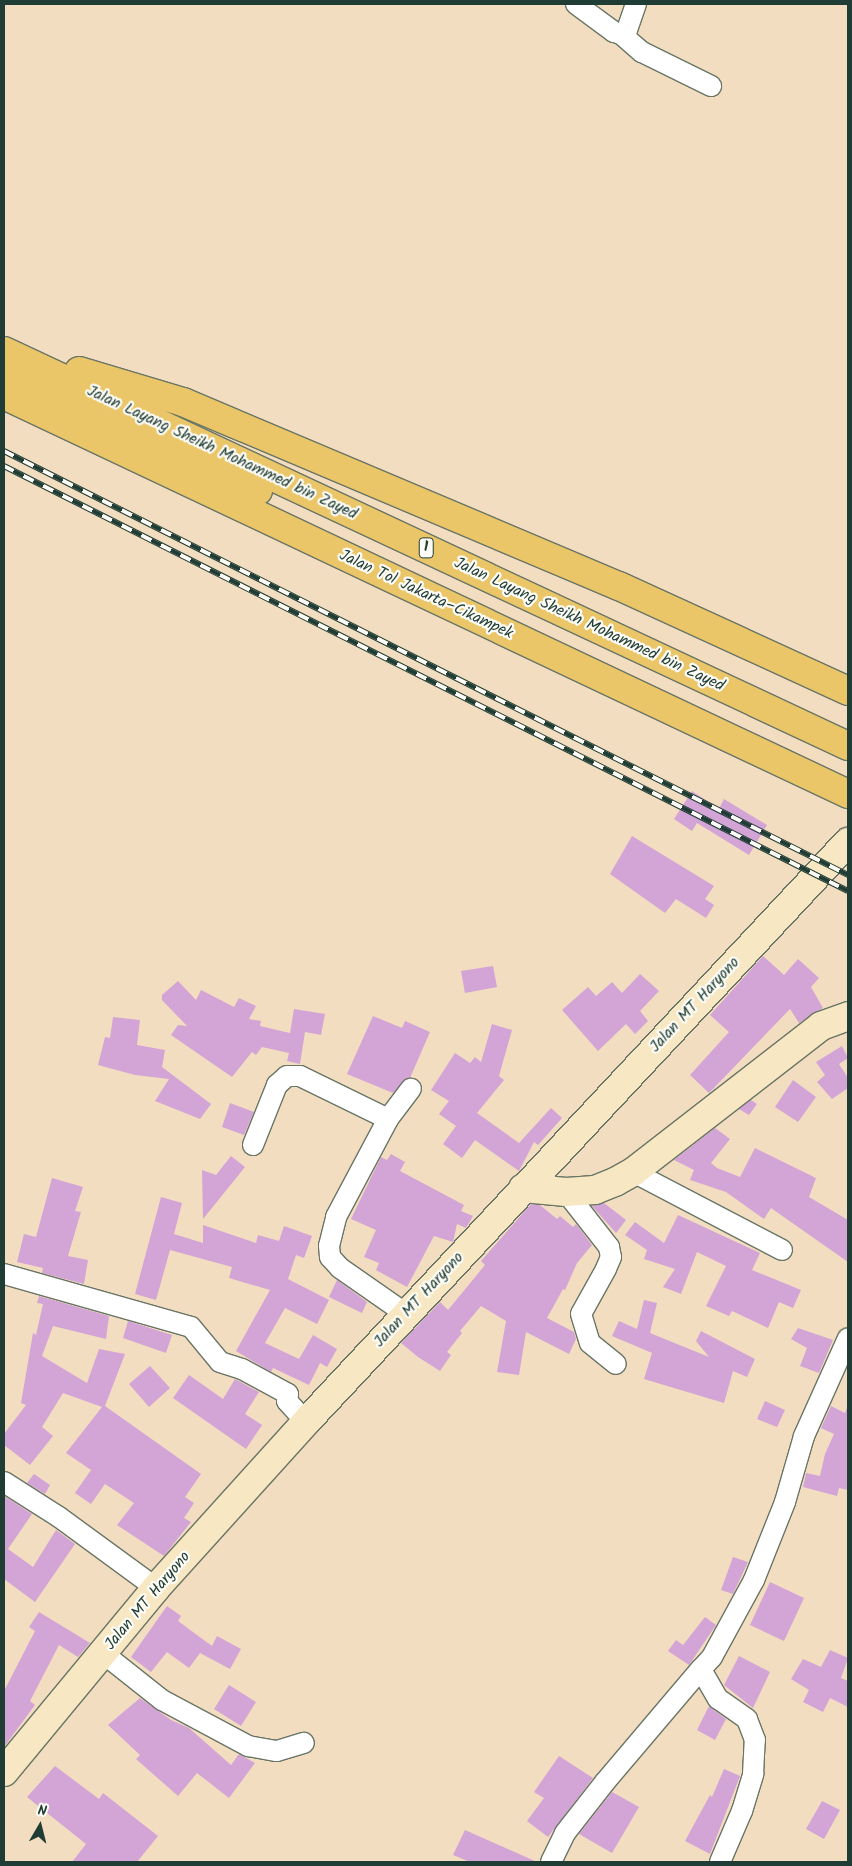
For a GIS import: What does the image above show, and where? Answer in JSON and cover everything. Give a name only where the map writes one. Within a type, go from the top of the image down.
[{"type":"highway","points":[[4,349],[183,402],[619,586],[848,691]]},
{"type":"highway","name":"1","points":[[4,349],[848,737]]},
{"type":"highway","name":"Jalan Layang Sheikh Mohammed bin Zayed","points":[[4,349],[848,746]]},
{"type":"highway","name":"Jalan Layang Sheikh Mohammed bin Zayed","points":[[4,372],[848,766]]},
{"type":"highway","name":"Jalan Tol Jakarta–Cikampek","points":[[4,396],[848,794]]},
{"type":"main road","name":"Jalan MT Haryono","points":[[4,1772],[104,1654],[156,1588],[306,1422],[848,842]]},
{"type":"main road","points":[[523,1188],[566,1192],[595,1190],[633,1172],[821,1026],[848,1016]]},
{"type":"street","points":[[576,4],[614,32],[621,34],[642,52],[711,86]]},
{"type":"street","points":[[621,34],[627,30],[636,4]]},
{"type":"street","points":[[253,1145],[277,1085],[287,1076],[300,1076],[388,1118]]},
{"type":"street","points":[[406,1314],[340,1268],[330,1257],[329,1246],[336,1217],[388,1118],[411,1089]]},
{"type":"street","points":[[633,1172],[782,1250]]},
{"type":"street","points":[[566,1192],[609,1246],[611,1257],[582,1319],[590,1343],[616,1364]]},
{"type":"street","points":[[4,1274],[191,1327],[220,1362],[242,1369],[288,1394],[287,1401],[306,1422]]},
{"type":"street","points":[[551,1862],[577,1819],[712,1657],[754,1580],[785,1502],[804,1436],[848,1338]]},
{"type":"street","points":[[4,1482],[59,1517],[156,1588]]},
{"type":"street","points":[[104,1654],[162,1700],[248,1746],[277,1751],[304,1743]]},
{"type":"street","points":[[701,1669],[718,1698],[747,1720],[755,1740],[753,1774],[742,1811],[720,1862]]},
{"type":"building","points":[[692,791],[719,809],[724,799],[767,825],[749,855],[697,823],[692,831],[674,819]]},
{"type":"building","points":[[632,836],[714,886],[705,899],[714,905],[706,918],[676,899],[665,913],[610,874]]},
{"type":"building","points":[[763,956],[784,975],[798,959],[819,978],[811,987],[823,1008],[799,1023],[790,1009],[709,1093],[690,1075],[729,1032],[710,1015]]},
{"type":"building","points":[[493,966],[497,987],[465,993],[461,971]]},
{"type":"building","points":[[640,974],[659,991],[640,1011],[648,1021],[635,1034],[626,1024],[598,1051],[562,1010],[588,987],[596,996],[612,982],[622,993]]},
{"type":"building","points":[[178,981],[196,1000],[201,990],[234,1007],[239,998],[256,1006],[249,1019],[261,1021],[260,1026],[290,1033],[294,1009],[325,1014],[321,1035],[305,1032],[300,1064],[287,1061],[289,1053],[262,1047],[256,1055],[252,1052],[232,1077],[171,1035],[178,1025],[187,1026],[162,1000],[162,995]]},
{"type":"building","points":[[373,1016],[402,1028],[405,1021],[430,1032],[410,1078],[393,1093],[347,1074]]},
{"type":"building","points":[[113,1017],[140,1020],[137,1045],[165,1050],[162,1067],[211,1104],[200,1119],[155,1101],[169,1079],[135,1075],[98,1065],[105,1037],[110,1038]]},
{"type":"building","points":[[492,1024],[512,1030],[499,1076],[504,1080],[477,1113],[519,1143],[551,1108],[562,1118],[538,1145],[534,1142],[519,1171],[475,1140],[462,1158],[443,1144],[456,1126],[439,1114],[449,1101],[431,1090],[455,1053],[470,1063],[475,1057],[481,1062]]},
{"type":"building","points":[[842,1046],[848,1058],[839,1064],[848,1078],[848,1088],[832,1099],[817,1082],[825,1075],[816,1062]]},
{"type":"building","points":[[793,1080],[816,1097],[798,1122],[775,1107]]},
{"type":"building","points":[[751,1100],[757,1104],[749,1115],[739,1109]]},
{"type":"building","points":[[230,1103],[254,1112],[244,1135],[222,1127]]},
{"type":"building","points":[[715,1128],[730,1139],[711,1163],[717,1168],[740,1177],[755,1148],[816,1178],[809,1197],[848,1220],[848,1262],[771,1208],[764,1219],[726,1192],[690,1180],[694,1170],[674,1160]]},
{"type":"building","points":[[391,1154],[405,1162],[400,1171],[464,1205],[461,1211],[473,1216],[466,1228],[457,1224],[453,1242],[434,1236],[407,1287],[376,1270],[379,1263],[364,1257],[376,1230],[351,1219],[381,1157],[387,1160]]},
{"type":"building","points":[[231,1156],[245,1167],[203,1219],[202,1170],[216,1175]]},
{"type":"building","points":[[52,1178],[83,1187],[75,1211],[81,1212],[68,1256],[88,1260],[84,1284],[42,1273],[43,1268],[17,1262],[24,1234],[36,1237]]},
{"type":"building","points":[[161,1197],[182,1203],[174,1234],[203,1243],[203,1225],[256,1243],[258,1235],[279,1241],[284,1226],[312,1236],[304,1258],[296,1255],[288,1279],[329,1300],[317,1324],[285,1308],[265,1343],[299,1359],[313,1335],[337,1349],[327,1367],[320,1363],[309,1385],[273,1368],[271,1372],[236,1351],[270,1290],[229,1278],[232,1267],[170,1250],[156,1300],[135,1294]]},
{"type":"building","points":[[604,1203],[626,1220],[616,1233],[592,1206]]},
{"type":"building","points":[[531,1204],[540,1205],[557,1219],[560,1216],[573,1227],[576,1224],[592,1245],[577,1263],[565,1290],[563,1289],[547,1318],[574,1332],[576,1339],[569,1354],[526,1332],[519,1375],[497,1372],[506,1321],[481,1306],[460,1331],[462,1333],[447,1352],[451,1355],[440,1371],[401,1343],[440,1302],[448,1310],[485,1265],[481,1261]]},
{"type":"building","points":[[678,1215],[760,1253],[752,1270],[801,1290],[793,1308],[779,1302],[768,1328],[732,1311],[729,1316],[706,1306],[726,1266],[697,1252],[681,1294],[663,1287],[675,1269],[644,1259],[647,1250],[625,1235],[635,1222],[664,1243]]},
{"type":"building","points":[[337,1280],[367,1302],[362,1313],[329,1297]]},
{"type":"building","points":[[39,1296],[109,1316],[106,1339],[53,1326],[42,1356],[87,1383],[99,1349],[125,1354],[105,1406],[201,1474],[185,1497],[194,1503],[184,1518],[191,1522],[164,1556],[117,1525],[134,1503],[105,1484],[91,1504],[75,1493],[91,1470],[66,1453],[102,1407],[63,1393],[42,1427],[53,1436],[30,1465],[4,1445],[4,1434],[26,1405],[21,1403],[33,1333],[36,1335],[43,1304],[37,1303]]},
{"type":"building","points":[[644,1300],[657,1303],[650,1333],[709,1357],[696,1341],[701,1331],[755,1359],[747,1377],[733,1371],[724,1403],[644,1379],[652,1353],[612,1336],[619,1321],[637,1329]]},
{"type":"building","points":[[128,1321],[172,1335],[166,1353],[123,1338]]},
{"type":"building","points":[[798,1328],[833,1340],[819,1373],[800,1366],[807,1348],[791,1339]]},
{"type":"building","points":[[150,1366],[170,1388],[149,1407],[129,1384]]},
{"type":"building","points":[[189,1375],[223,1399],[235,1379],[259,1392],[245,1414],[262,1425],[246,1449],[173,1398]]},
{"type":"building","points":[[765,1401],[785,1410],[777,1427],[757,1419]]},
{"type":"building","points":[[848,1405],[848,1490],[839,1488],[837,1496],[803,1487],[806,1473],[820,1476],[825,1454],[834,1434],[821,1428],[831,1406],[845,1413]]},
{"type":"building","points":[[34,1474],[50,1485],[45,1494],[27,1483]]},
{"type":"building","points":[[4,1496],[32,1514],[8,1549],[33,1567],[56,1530],[75,1544],[35,1602],[4,1579]]},
{"type":"building","points":[[733,1557],[748,1562],[733,1594],[721,1590]]},
{"type":"building","points":[[770,1582],[804,1598],[784,1641],[750,1625]]},
{"type":"building","points":[[167,1606],[181,1616],[178,1621],[212,1646],[217,1636],[241,1649],[230,1669],[200,1653],[189,1668],[167,1652],[151,1672],[131,1657]]},
{"type":"building","points":[[39,1612],[90,1643],[78,1657],[59,1645],[30,1701],[35,1705],[4,1747],[4,1691],[35,1631],[29,1627]]},
{"type":"building","points":[[705,1617],[716,1625],[689,1665],[668,1651],[676,1640],[683,1645]]},
{"type":"building","points":[[830,1650],[848,1658],[841,1678],[848,1681],[848,1707],[830,1698],[823,1712],[803,1702],[809,1690],[791,1679],[803,1659],[821,1667]]},
{"type":"building","points":[[739,1656],[770,1672],[753,1708],[724,1685]]},
{"type":"building","points":[[229,1685],[256,1702],[241,1726],[214,1709]]},
{"type":"building","points":[[140,1698],[171,1720],[189,1728],[231,1765],[239,1754],[255,1763],[229,1798],[197,1773],[178,1796],[136,1759],[140,1755],[108,1725]]},
{"type":"building","points":[[709,1706],[726,1719],[715,1740],[697,1730]]},
{"type":"building","points":[[559,1756],[593,1778],[548,1837],[527,1821],[544,1798],[534,1792]]},
{"type":"building","points":[[55,1766],[99,1799],[103,1793],[158,1836],[137,1862],[72,1862],[86,1844],[27,1797]]},
{"type":"building","points":[[724,1769],[740,1776],[710,1854],[685,1841],[710,1795],[712,1797]]},
{"type":"building","points":[[612,1792],[639,1807],[612,1853],[579,1834]]},
{"type":"building","points":[[822,1801],[840,1810],[824,1839],[806,1829]]},
{"type":"building","points":[[465,1830],[537,1862],[470,1862],[453,1855]]},
{"type":"railway","points":[[4,451],[848,875]]},
{"type":"railway","points":[[4,466],[848,891]]}]
